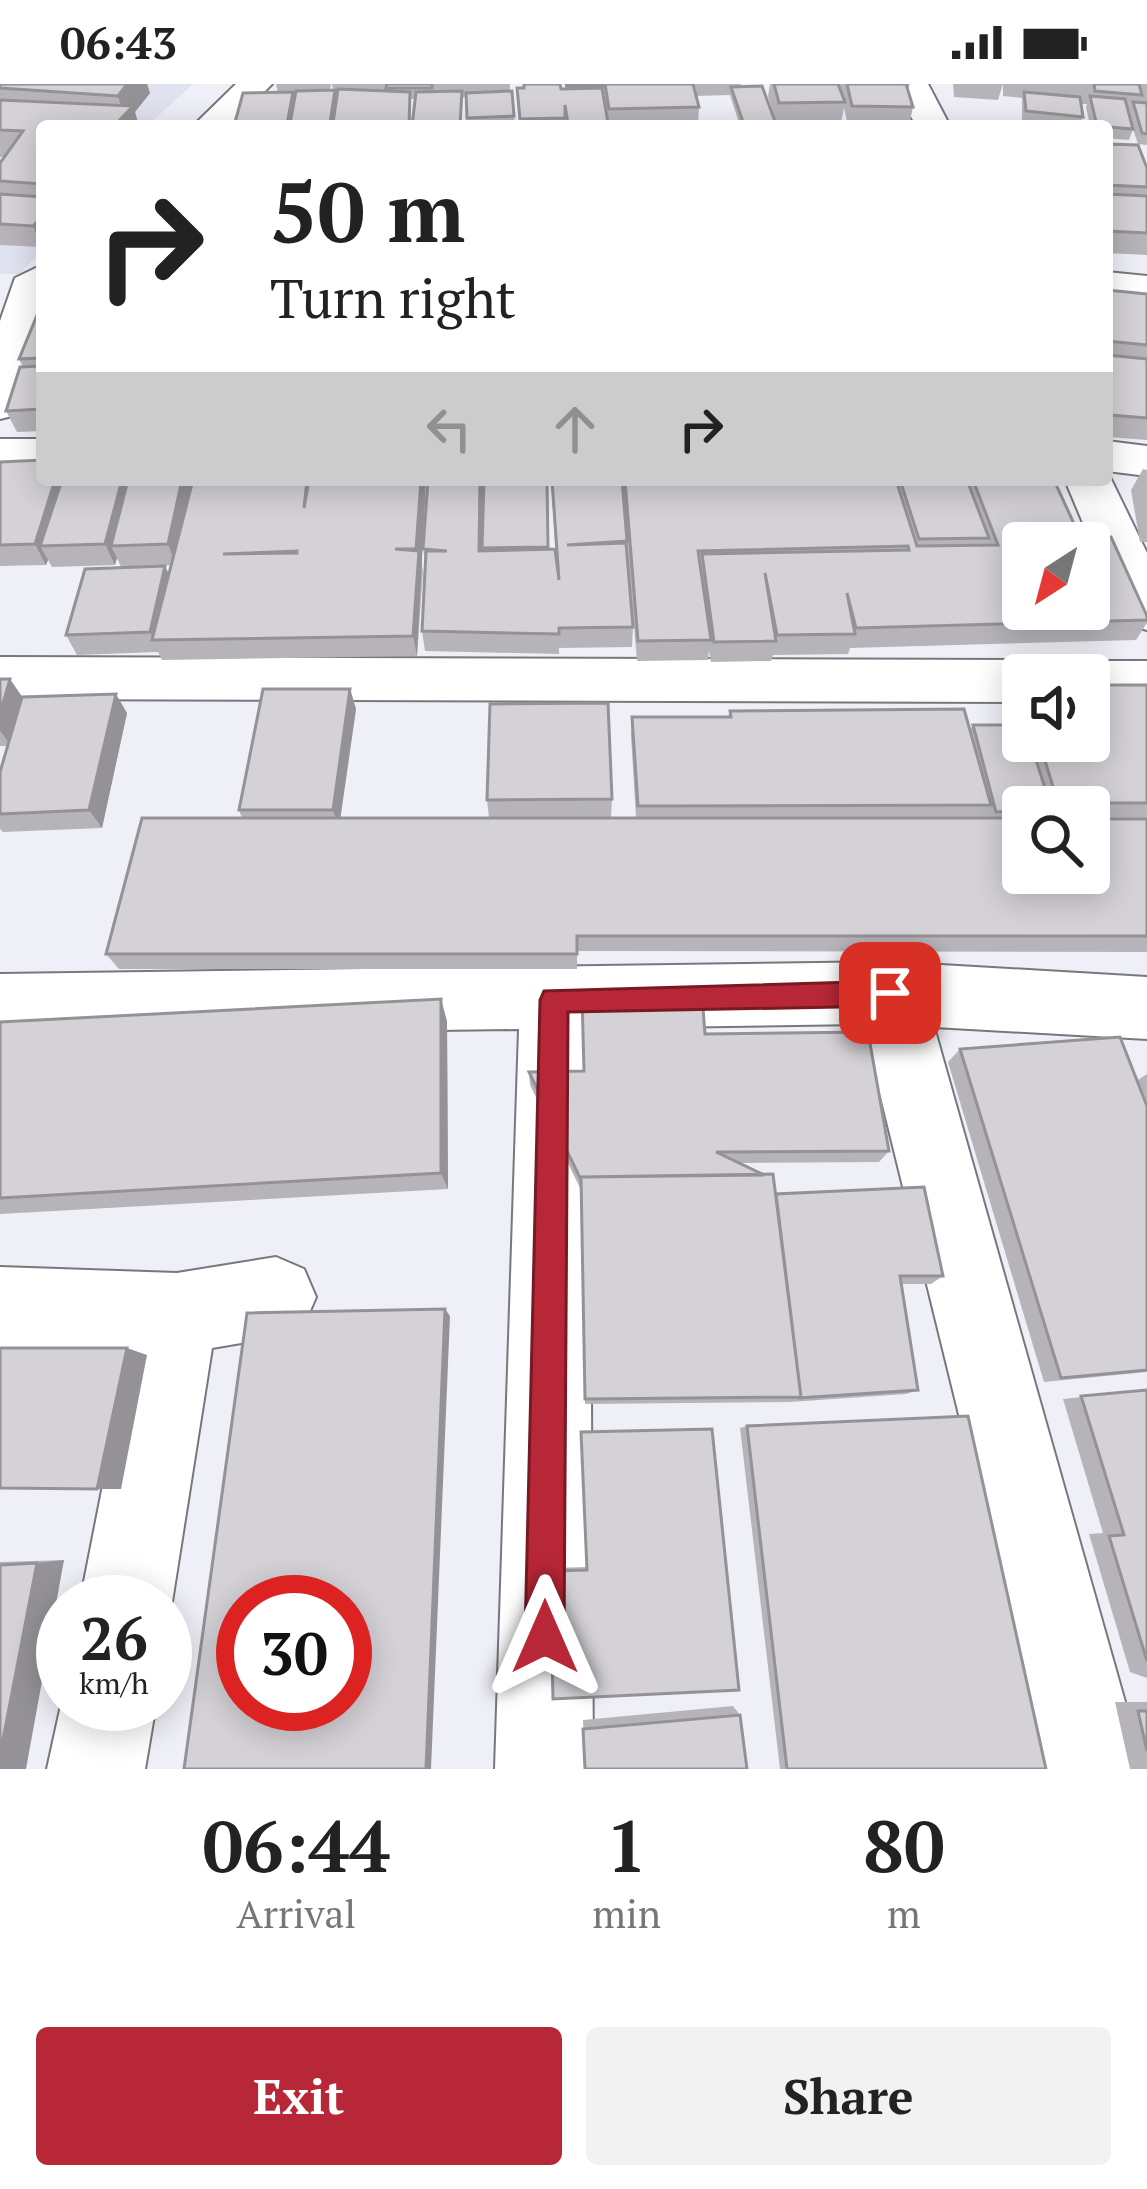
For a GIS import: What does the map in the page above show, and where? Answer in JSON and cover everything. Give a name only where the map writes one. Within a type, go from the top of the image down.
[{"type":"street","points":[[216,120],[255,84]]},
{"type":"street","points":[[911,84],[930,120]]},
{"type":"street","points":[[0,405],[28,285]]},
{"type":"street","points":[[1113,285],[1147,288]]},
{"type":"street","points":[[0,454],[36,454]]},
{"type":"street","points":[[1113,458],[1147,461]]},
{"type":"street","points":[[1092,486],[1147,611]]},
{"type":"street","points":[[0,678],[1002,681]]},
{"type":"street","points":[[1110,682],[1147,682]]},
{"type":"street","points":[[890,993],[1096,1769]]},
{"type":"street","points":[[0,1005],[890,993],[1147,1008]]},
{"type":"street","points":[[544,1769],[554,1000]]},
{"type":"street","points":[[0,1307],[177,1314],[276,1297]]},
{"type":"street","points":[[131,1575],[177,1314]]},
{"type":"street","points":[[96,1769],[103,1731]]},
{"type":"shaded area","points":[[0,84],[193,84],[154,120],[36,120],[36,257],[19,274],[0,274]]},
{"type":"building","points":[[0,84],[127,84],[118,96],[0,88]]},
{"type":"building","points":[[387,84],[432,84],[432,88],[386,88]]},
{"type":"building","points":[[524,84],[560,84],[561,89],[602,88],[607,120],[567,120],[565,105],[565,118],[520,119],[517,88]]},
{"type":"building","points":[[604,84],[604,86],[567,87]]},
{"type":"building","points":[[605,84],[693,84],[699,107],[609,109]]},
{"type":"building","points":[[774,84],[838,84],[845,102],[779,103]]},
{"type":"building","points":[[847,84],[906,84],[913,107],[852,106]]},
{"type":"building","points":[[1094,84],[1139,84],[1142,95],[1095,91]]},
{"type":"building","points":[[762,86],[775,120],[742,120],[731,87]]},
{"type":"building","points":[[338,89],[410,92],[409,120],[333,120]]},
{"type":"building","points":[[335,90],[330,120],[291,120],[296,91]]},
{"type":"building","points":[[462,91],[460,120],[413,120],[416,92]]},
{"type":"building","points":[[512,91],[514,116],[467,118],[466,93]]},
{"type":"building","points":[[293,92],[288,120],[236,120],[243,93]]},
{"type":"building","points":[[1024,92],[1080,97],[1083,117],[1026,111]]},
{"type":"building","points":[[1090,96],[1125,99],[1133,129],[1113,127],[1113,120],[1096,120]]},
{"type":"building","points":[[0,100],[133,106],[120,120],[36,120],[36,184],[0,181],[0,163],[23,131],[0,130]]},
{"type":"building","points":[[1133,102],[1147,103],[1147,134],[1142,133]]},
{"type":"building","points":[[1113,144],[1138,145],[1147,168],[1147,187],[1113,185]]},
{"type":"building","points":[[0,194],[36,197],[33,226],[0,224]]},
{"type":"building","points":[[1113,194],[1147,196],[1147,233],[1113,231]]},
{"type":"building","points":[[1113,291],[1147,294],[1147,345],[1113,342]]},
{"type":"building","points":[[36,318],[36,358],[19,359]]},
{"type":"building","points":[[1113,356],[1147,359],[1147,418],[1113,415]]},
{"type":"building","points":[[36,366],[36,409],[6,411],[20,367]]},
{"type":"building","points":[[36,460],[36,486],[53,486],[35,544],[0,545],[0,462]]},
{"type":"building","points":[[60,486],[120,486],[105,544],[40,546]]},
{"type":"building","points":[[126,486],[181,486],[168,544],[111,546]]},
{"type":"building","points":[[191,486],[306,486],[304,508],[308,486],[421,486],[416,549],[395,549],[419,551],[413,636],[152,640]]},
{"type":"building","points":[[428,486],[480,486],[479,551],[555,549],[559,580],[552,486],[622,486],[627,541],[567,545],[626,543],[633,627],[559,628],[559,634],[422,631],[426,551],[447,551],[423,549]]},
{"type":"building","points":[[484,486],[547,486],[548,547],[482,548]]},
{"type":"building","points":[[625,486],[898,486],[917,546],[998,545],[975,486],[1057,486],[1073,522],[1002,522],[1002,624],[856,628],[847,593],[855,634],[777,635],[765,573],[776,641],[714,642],[702,554],[909,550],[908,546],[698,551],[711,640],[638,641]]},
{"type":"building","points":[[902,486],[969,486],[989,538],[919,539]]},
{"type":"building","points":[[1110,537],[1147,616],[1147,620],[1110,621]]},
{"type":"building","points":[[165,566],[150,632],[66,635],[85,569]]},
{"type":"building","points":[[0,679],[10,679],[0,714]]},
{"type":"building","points":[[1110,685],[1147,685],[1147,803],[1110,803],[1110,786],[1053,786],[1045,762],[1110,762]]},
{"type":"building","points":[[263,689],[350,689],[333,810],[239,810]]},
{"type":"building","points":[[116,694],[89,810],[0,814],[0,772],[22,697]]},
{"type":"building","points":[[608,703],[612,799],[487,800],[490,704]]},
{"type":"building","points":[[964,709],[991,805],[638,806],[632,717],[731,717],[730,711]]},
{"type":"building","points":[[973,725],[1002,725],[1002,762],[1037,762],[1044,786],[1002,786],[1002,812],[996,812]]},
{"type":"building","points":[[142,818],[1002,818],[1002,894],[1110,894],[1110,819],[1147,819],[1147,936],[577,936],[577,954],[106,954]]},
{"type":"building","points":[[702,995],[705,1034],[868,1032],[889,1151],[716,1152],[764,1175],[581,1180],[529,1072],[584,1071],[582,997]]},
{"type":"building","points":[[441,999],[441,1173],[0,1198],[0,1022]]},
{"type":"building","points":[[1120,1037],[1147,1106],[1147,1370],[1061,1378],[960,1049]]},
{"type":"building","points":[[773,1174],[801,1397],[585,1399],[581,1177]]},
{"type":"building","points":[[924,1187],[943,1276],[900,1276],[918,1390],[798,1398],[776,1194]]},
{"type":"building","points":[[445,1309],[426,1769],[184,1769],[247,1313]]},
{"type":"building","points":[[0,1348],[127,1348],[97,1489],[0,1488]]},
{"type":"building","points":[[1147,1390],[1147,1661],[1109,1536],[1124,1535],[1081,1396]]},
{"type":"building","points":[[968,1416],[1046,1769],[787,1769],[747,1426]]},
{"type":"building","points":[[712,1429],[739,1690],[553,1699],[550,1571],[587,1570],[581,1432]]},
{"type":"building","points":[[37,1563],[0,1755],[0,1565]]},
{"type":"building","points":[[1138,1711],[1147,1711],[1147,1751]]},
{"type":"building","points":[[740,1715],[747,1769],[585,1769],[583,1729]]},
{"type":"route","points":[[545,1637],[554,1000],[890,993]]}]
